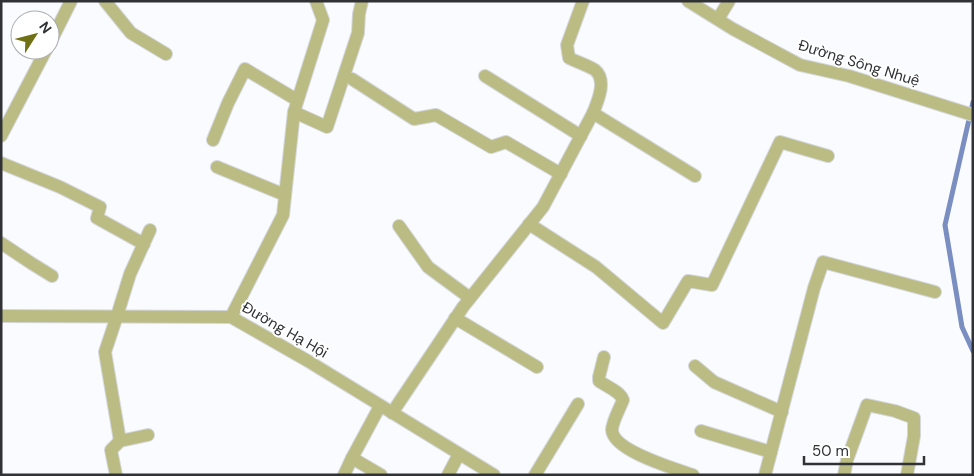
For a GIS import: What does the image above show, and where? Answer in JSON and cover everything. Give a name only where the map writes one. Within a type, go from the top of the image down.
[{"type":"street","points":[[60,23],[71,1]]},
{"type":"street","points":[[105,1],[131,33],[166,54]]},
{"type":"street","points":[[231,317],[283,215],[296,106],[323,20],[316,1]]},
{"type":"street","points":[[213,140],[228,103],[245,69],[327,127],[358,33],[362,1]]},
{"type":"street","points":[[392,413],[470,298],[543,206],[594,113],[599,100],[601,80],[595,70],[569,58],[567,45],[583,1]]},
{"type":"street","name":"Đường Sông Nhuệ","points":[[688,1],[800,65],[849,76],[970,114]]},
{"type":"street","points":[[718,19],[729,1]]},
{"type":"street","points":[[1,136],[41,60]]},
{"type":"street","points":[[485,76],[581,136]]},
{"type":"street","points":[[352,78],[414,119],[436,116],[491,147],[506,142],[560,174]]},
{"type":"street","points":[[594,113],[695,176]]},
{"type":"street","points":[[529,224],[596,267],[663,323],[688,281],[712,285],[780,142],[828,156]]},
{"type":"street","points":[[1,163],[100,206],[97,218],[144,244]]},
{"type":"street","points":[[217,166],[285,195]]},
{"type":"street","points":[[399,226],[428,267],[470,298]]},
{"type":"street","points":[[120,441],[105,352],[130,274],[150,230]]},
{"type":"street","points":[[1,243],[52,276]]},
{"type":"street","points":[[765,475],[814,288],[823,262],[935,292]]},
{"type":"street","name":"Đường Hạ Hội","points":[[1,316],[231,317],[494,475]]},
{"type":"street","points":[[456,318],[537,367]]},
{"type":"street","points":[[604,357],[599,376],[600,381],[619,393],[624,400],[613,428],[616,438],[627,448],[643,457],[693,475]]},
{"type":"street","points":[[695,366],[714,382],[782,412]]},
{"type":"street","points":[[535,475],[578,404]]},
{"type":"street","points":[[844,475],[847,460],[867,405],[895,410],[914,418],[914,436],[907,475]]},
{"type":"street","points":[[344,475],[380,406]]},
{"type":"street","points":[[701,431],[771,452]]},
{"type":"street","points":[[116,475],[111,450],[120,441],[148,435]]},
{"type":"street","points":[[448,475],[459,454]]},
{"type":"street","points":[[352,458],[381,475]]},
{"type":"waterway","points":[[973,102],[945,225],[962,327],[973,351]]}]
